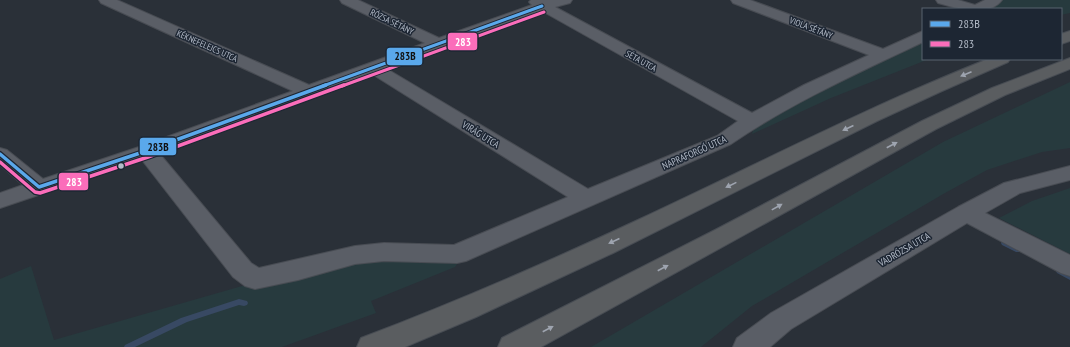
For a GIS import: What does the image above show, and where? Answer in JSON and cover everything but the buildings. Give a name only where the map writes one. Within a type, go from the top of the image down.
[{"type":"highway","points":[[372,347],[446,319],[671,214],[921,93],[1000,60]]},
{"type":"highway","points":[[513,347],[715,241],[918,131],[1036,75],[1070,63]]},
{"type":"street","name":"KÉKNEFELEJCS UTCA","points":[[106,0],[307,91]]},
{"type":"street","name":"RÓZSA SÉTÁNY","points":[[347,0],[437,43]]},
{"type":"street","points":[[0,201],[146,151],[307,91],[374,68],[536,3],[566,0]]},
{"type":"street","name":"VIOLA SÉTÁNY","points":[[738,0],[884,55]]},
{"type":"street","points":[[943,0],[973,8]]},
{"type":"street","points":[[979,8],[995,0]]},
{"type":"street","name":"SÉTA UTCA","points":[[536,3],[752,121]]},
{"type":"street","name":"NAPRAFORGÓ UTCA","points":[[146,151],[242,270],[255,279],[298,270],[354,255],[384,252],[457,254],[724,140],[752,121],[810,89],[922,36]]},
{"type":"street","name":"VIRÁG UTCA","points":[[374,68],[587,199]]},
{"type":"street","points":[[0,154],[38,187]]},
{"type":"street","name":"VADRÓZSA UTCA","points":[[748,347],[781,321],[966,213],[1012,188],[1051,177],[1070,174]]},
{"type":"street","points":[[966,213],[1070,266]]},
{"type":"green space","points":[[1003,0],[1070,0],[1070,13],[1062,15],[1062,8],[987,8]]},
{"type":"green space","points":[[922,41],[922,60],[926,60],[831,98],[752,134],[755,124],[823,91],[842,77]]},
{"type":"green space","points":[[1070,82],[1070,148],[1042,152],[987,170],[752,306],[701,347],[591,347],[943,142]]},
{"type":"green space","points":[[1070,188],[1070,254],[999,218],[1032,201]]},
{"type":"green space","points":[[385,255],[460,260],[455,267],[371,301],[376,313],[282,347],[0,347],[0,279],[31,266],[54,340],[298,270]]},
{"type":"waterway","points":[[1004,243],[1018,250]]},
{"type":"waterway","points":[[1059,271],[1070,277]]},
{"type":"waterway","points":[[128,347],[184,320],[239,302],[244,303]]},
{"type":"transit line","name":"283B","points":[[0,154],[39,187],[146,151],[542,6]]},
{"type":"transit line","name":"283","points":[[0,162],[35,192],[40,193],[148,157],[544,12]]}]
